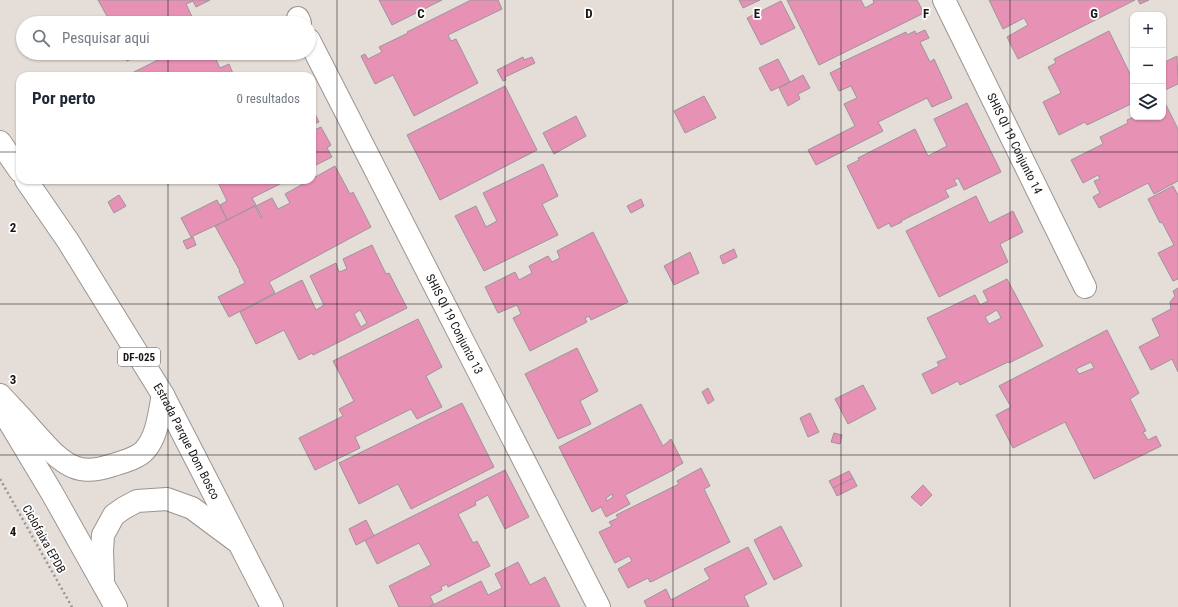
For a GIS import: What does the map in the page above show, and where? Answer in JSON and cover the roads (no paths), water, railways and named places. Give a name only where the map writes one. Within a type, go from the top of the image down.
[{"type":"main road","name":"SHIS QI 19 Conjunto 14","points":[[944,0],[1085,287]]},
{"type":"main road","name":"SHIS QI 19 Conjunto 13","points":[[316,54],[599,607]]},
{"type":"main road","points":[[0,142],[16,165]]},
{"type":"main road","name":"Estrada Parque Dom Bosco","points":[[29,184],[68,241],[163,395],[237,542],[272,607]]},
{"type":"main road","points":[[0,395],[45,446],[74,467],[89,470],[107,467],[127,461],[145,451],[152,440],[157,427],[163,395]]},
{"type":"main road","points":[[0,407],[52,492],[116,607]]},
{"type":"main road","points":[[103,582],[103,534],[114,515],[137,501],[167,499],[192,508],[237,542]]}]
